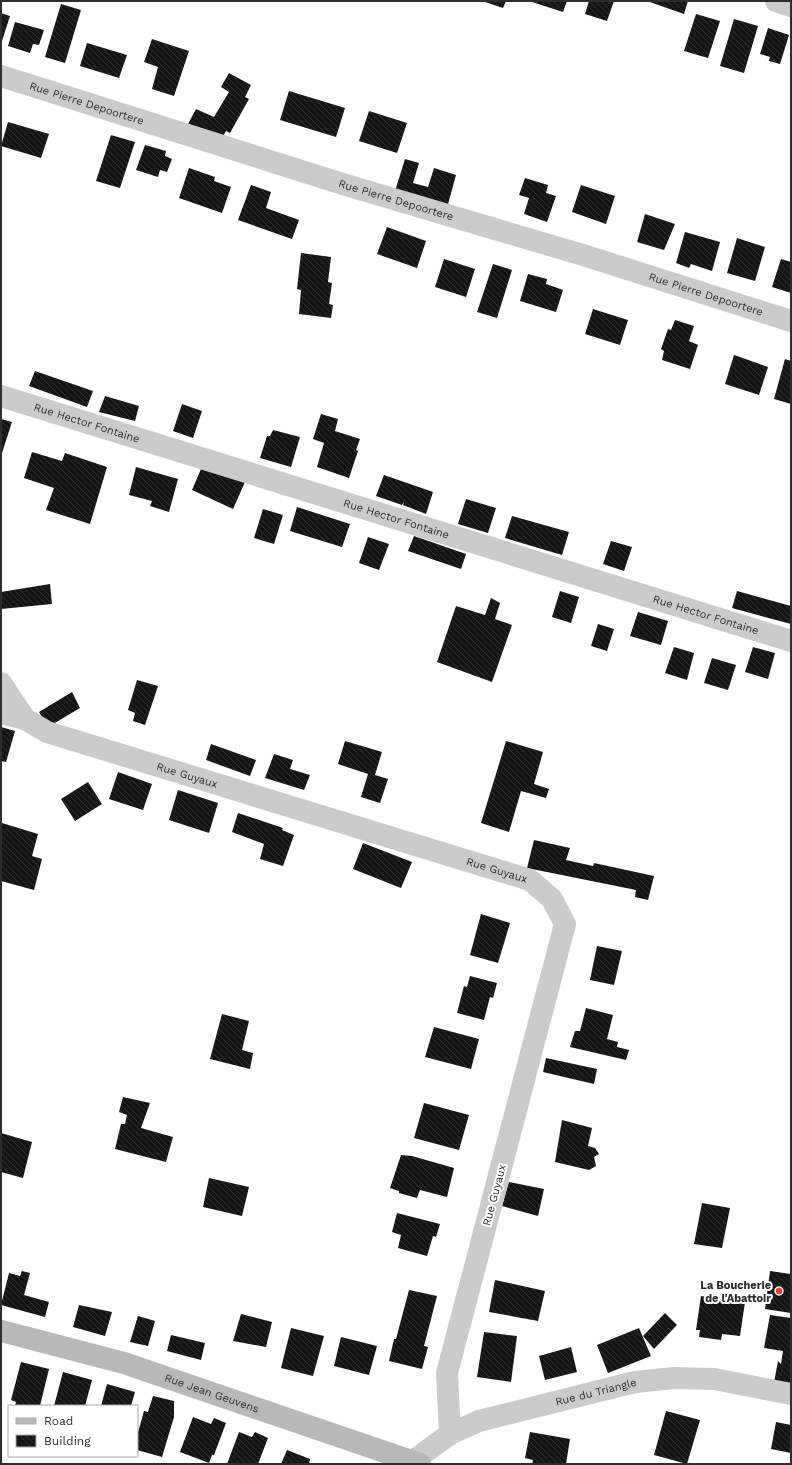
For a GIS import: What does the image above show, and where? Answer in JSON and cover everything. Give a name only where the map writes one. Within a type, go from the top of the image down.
[{"type":"street","points":[[776,1],[791,6]]},
{"type":"street","name":"Rue Pierre Depoortere","points":[[1,76],[791,321]]},
{"type":"street","name":"Rue Hector Fontaine","points":[[1,396],[791,641]]},
{"type":"street","points":[[1,683],[25,719]]},
{"type":"street","points":[[1,712],[25,719]]},
{"type":"street","name":"Rue Guyaux","points":[[25,719],[47,732],[530,880],[552,898],[565,924],[447,1373],[450,1434]]},
{"type":"street","name":"Rue Jean Geuvens","points":[[1,1332],[124,1363],[417,1463]]},
{"type":"street","name":"Rue du Triangle","points":[[417,1463],[450,1434],[479,1421],[635,1382],[674,1378],[714,1379],[791,1394]]},
{"type":"building","points":[[482,1],[506,1],[503,8]]},
{"type":"building","points":[[529,1],[567,1],[563,12]]},
{"type":"building","points":[[589,1],[614,1],[607,21],[585,14]]},
{"type":"building","points":[[647,1],[688,1],[684,14]]},
{"type":"building","points":[[61,4],[81,10],[65,63],[45,57]]},
{"type":"building","points":[[1,13],[10,16],[1,44]]},
{"type":"building","points":[[696,14],[720,21],[708,58],[684,51]]},
{"type":"building","points":[[734,19],[758,26],[744,73],[720,66]]},
{"type":"building","points":[[15,22],[44,30],[39,45],[33,44],[30,53],[8,46]]},
{"type":"building","points":[[768,28],[789,35],[780,64],[769,61],[770,57],[760,54]]},
{"type":"building","points":[[152,39],[189,51],[174,96],[152,89],[158,67],[144,62]]},
{"type":"building","points":[[87,43],[127,55],[119,78],[80,66]]},
{"type":"building","points":[[229,73],[251,85],[245,97],[249,99],[230,133],[226,131],[221,140],[188,124],[196,109],[214,117],[229,92],[221,87]]},
{"type":"building","points":[[289,91],[345,108],[336,137],[280,120]]},
{"type":"building","points":[[369,111],[407,123],[397,153],[359,141]]},
{"type":"building","points":[[8,122],[49,134],[41,158],[1,146]]},
{"type":"building","points":[[111,135],[135,142],[120,188],[96,181]]},
{"type":"building","points":[[145,145],[166,151],[165,156],[172,159],[167,172],[160,170],[158,177],[136,170]]},
{"type":"building","points":[[405,159],[419,163],[413,183],[428,187],[434,168],[456,175],[447,208],[395,191]]},
{"type":"building","points":[[189,168],[215,177],[214,181],[231,187],[222,213],[179,198]]},
{"type":"building","points":[[525,178],[548,185],[546,193],[556,196],[547,222],[524,214],[529,198],[519,195]]},
{"type":"building","points":[[251,185],[271,192],[266,208],[299,220],[292,239],[238,220]]},
{"type":"building","points":[[581,185],[615,196],[606,224],[572,212]]},
{"type":"building","points":[[645,214],[675,224],[664,250],[637,242]]},
{"type":"building","points":[[387,227],[426,241],[417,268],[377,254]]},
{"type":"building","points":[[685,232],[720,242],[712,271],[691,264],[689,268],[676,263]]},
{"type":"building","points":[[737,238],[765,247],[755,281],[727,273]]},
{"type":"building","points":[[301,253],[331,257],[328,282],[332,283],[329,304],[333,305],[331,318],[299,314],[301,290],[297,289]]},
{"type":"building","points":[[444,259],[475,269],[466,297],[435,287]]},
{"type":"building","points":[[781,259],[791,262],[791,293],[772,287]]},
{"type":"building","points":[[493,264],[512,270],[497,318],[477,312]]},
{"type":"building","points":[[528,274],[547,279],[546,284],[563,290],[556,312],[520,301]]},
{"type":"building","points":[[593,309],[628,320],[620,345],[585,334]]},
{"type":"building","points":[[675,320],[694,326],[689,341],[698,345],[690,369],[662,360],[664,351],[661,349],[668,329],[671,330]]},
{"type":"building","points":[[734,355],[768,367],[759,395],[725,384]]},
{"type":"building","points":[[785,359],[791,361],[791,404],[774,399]]},
{"type":"building","points":[[35,371],[93,391],[87,407],[29,386]]},
{"type":"building","points":[[105,396],[139,406],[135,421],[99,412]]},
{"type":"building","points":[[182,404],[202,411],[193,438],[173,431]]},
{"type":"building","points":[[321,414],[338,419],[335,431],[360,439],[356,450],[358,451],[349,478],[317,467],[324,443],[313,439]]},
{"type":"building","points":[[1,419],[12,422],[1,456]]},
{"type":"building","points":[[273,430],[300,437],[291,467],[260,458],[267,436],[270,436]]},
{"type":"building","points":[[32,452],[62,461],[65,453],[107,467],[90,524],[46,510],[54,488],[24,478]]},
{"type":"building","points":[[136,467],[178,479],[169,512],[150,506],[152,501],[129,495]]},
{"type":"building","points":[[201,469],[245,482],[233,509],[192,490]]},
{"type":"building","points":[[384,475],[433,492],[426,514],[403,505],[404,502],[402,505],[376,496]]},
{"type":"building","points":[[466,499],[496,508],[488,533],[458,524]]},
{"type":"building","points":[[297,507],[350,524],[342,547],[290,531]]},
{"type":"building","points":[[263,509],[283,515],[274,544],[254,538]]},
{"type":"building","points":[[512,516],[569,532],[562,555],[505,538]]},
{"type":"building","points":[[414,536],[466,554],[461,569],[408,551]]},
{"type":"building","points":[[368,537],[389,544],[379,570],[359,563]]},
{"type":"building","points":[[611,541],[632,547],[624,571],[603,564]]},
{"type":"building","points":[[50,584],[52,604],[1,609],[1,592]]},
{"type":"building","points":[[560,591],[579,597],[571,623],[552,617]]},
{"type":"building","points":[[737,591],[791,606],[791,624],[732,608]]},
{"type":"building","points":[[491,598],[500,603],[495,619],[512,625],[492,682],[437,662],[456,606],[485,615]]},
{"type":"building","points":[[638,612],[668,621],[661,645],[630,636]]},
{"type":"building","points":[[598,624],[614,629],[607,651],[591,646]]},
{"type":"building","points":[[674,647],[694,653],[687,680],[665,673]]},
{"type":"building","points":[[753,647],[775,653],[768,679],[745,672]]},
{"type":"building","points":[[712,658],[736,665],[728,690],[704,683]]},
{"type":"building","points":[[137,680],[158,686],[145,725],[133,721],[135,713],[128,710]]},
{"type":"building","points":[[72,692],[80,708],[48,727],[39,712]]},
{"type":"building","points":[[1,727],[15,731],[6,762],[1,761]]},
{"type":"building","points":[[345,741],[382,752],[375,775],[388,779],[380,803],[361,797],[368,774],[338,764]]},
{"type":"building","points":[[506,741],[543,752],[534,784],[549,789],[546,798],[521,791],[509,832],[481,823]]},
{"type":"building","points":[[211,744],[256,760],[250,776],[206,760]]},
{"type":"building","points":[[274,754],[293,760],[290,769],[310,775],[304,790],[265,778]]},
{"type":"building","points":[[118,772],[152,784],[143,810],[109,799]]},
{"type":"building","points":[[88,782],[102,804],[75,821],[61,799]]},
{"type":"building","points":[[178,790],[218,803],[209,833],[169,820]]},
{"type":"building","points":[[238,813],[283,828],[282,830],[294,835],[283,866],[260,859],[264,844],[232,832]]},
{"type":"building","points":[[2,823],[38,834],[32,856],[42,859],[34,890],[1,881]]},
{"type":"building","points":[[534,840],[570,848],[566,860],[593,866],[594,863],[654,876],[648,900],[635,897],[636,890],[527,868]]},
{"type":"building","points":[[363,843],[412,862],[401,888],[353,869]]},
{"type":"building","points":[[481,914],[510,923],[498,963],[470,955]]},
{"type":"building","points":[[597,946],[622,951],[614,985],[590,980]]},
{"type":"building","points":[[470,976],[497,983],[493,998],[490,997],[484,1020],[457,1013],[464,986],[467,987]]},
{"type":"building","points":[[586,1008],[613,1015],[607,1039],[618,1042],[617,1047],[629,1050],[626,1060],[570,1047],[575,1031],[580,1031]]},
{"type":"building","points":[[222,1014],[249,1021],[242,1050],[253,1053],[250,1069],[210,1059]]},
{"type":"building","points":[[434,1027],[479,1039],[471,1069],[425,1057]]},
{"type":"building","points":[[546,1058],[597,1069],[594,1084],[543,1072]]},
{"type":"building","points":[[123,1097],[150,1103],[141,1128],[173,1137],[166,1162],[115,1149],[121,1124],[125,1124],[127,1115],[119,1112]]},
{"type":"building","points":[[424,1103],[469,1115],[459,1150],[414,1138]]},
{"type":"building","points":[[562,1120],[592,1128],[588,1146],[595,1148],[599,1154],[594,1157],[596,1166],[589,1170],[555,1162]]},
{"type":"building","points":[[1,1133],[32,1142],[23,1178],[1,1172]]},
{"type":"building","points":[[401,1155],[412,1156],[454,1168],[447,1197],[420,1190],[417,1198],[399,1193],[399,1191],[390,1188]]},
{"type":"building","points":[[209,1178],[249,1187],[242,1216],[203,1207]]},
{"type":"building","points":[[509,1182],[544,1189],[538,1216],[502,1206]]},
{"type":"building","points":[[702,1203],[730,1208],[722,1248],[694,1244]]},
{"type":"building","points":[[397,1213],[440,1224],[436,1237],[433,1236],[427,1256],[398,1248],[401,1235],[392,1232]]},
{"type":"building","points":[[22,1271],[30,1273],[24,1295],[49,1302],[45,1317],[1,1305],[9,1273],[20,1276]]},
{"type":"building","name":"La Boucherie de l'Abattoir","points":[[770,1271],[791,1274],[791,1313],[765,1309]]},
{"type":"building","points":[[495,1280],[545,1291],[538,1321],[489,1312]]},
{"type":"building","points":[[409,1290],[437,1296],[424,1346],[428,1347],[422,1369],[389,1361]]},
{"type":"building","points":[[701,1296],[745,1302],[740,1336],[722,1334],[721,1340],[699,1337],[700,1330],[696,1330]]},
{"type":"building","points":[[79,1305],[112,1312],[105,1336],[73,1327]]},
{"type":"building","points":[[665,1313],[677,1325],[654,1349],[643,1336]]},
{"type":"building","points":[[241,1314],[272,1322],[266,1347],[233,1341]]},
{"type":"building","points":[[770,1315],[791,1318],[791,1391],[773,1388],[778,1361],[781,1364],[783,1351],[764,1348]]},
{"type":"building","points":[[138,1316],[155,1321],[148,1346],[130,1342]]},
{"type":"building","points":[[291,1328],[324,1336],[313,1376],[281,1368]]},
{"type":"building","points":[[639,1328],[651,1356],[608,1373],[597,1345]]},
{"type":"building","points":[[484,1332],[517,1336],[511,1382],[477,1377]]},
{"type":"building","points":[[171,1335],[205,1343],[201,1360],[167,1351]]},
{"type":"building","points":[[341,1337],[377,1346],[369,1375],[334,1366]]},
{"type":"building","points":[[571,1347],[577,1372],[545,1380],[539,1356]]},
{"type":"building","points":[[21,1362],[49,1369],[40,1405],[15,1405],[16,1402],[11,1400]]},
{"type":"building","points":[[63,1372],[92,1380],[85,1405],[54,1405]]},
{"type":"building","points":[[107,1384],[135,1392],[131,1405],[101,1405]]},
{"type":"building","points":[[153,1396],[174,1401],[174,1417],[162,1457],[138,1450],[138,1432],[144,1411],[148,1412]]},
{"type":"building","points":[[666,1411],[700,1420],[687,1464],[654,1455]]},
{"type":"building","points":[[193,1417],[211,1424],[214,1418],[226,1423],[214,1455],[212,1455],[209,1463],[180,1452]]},
{"type":"building","points":[[776,1422],[791,1425],[791,1453],[771,1449]]},
{"type":"building","points":[[239,1432],[252,1437],[255,1432],[268,1438],[258,1464],[227,1464]]},
{"type":"building","points":[[530,1432],[570,1439],[566,1464],[532,1464],[533,1460],[525,1458]]},
{"type":"building","points":[[287,1450],[310,1459],[309,1464],[281,1464]]},
{"type":"place","name":"La Boucherie de l'Abattoir","points":[[779,1291]]}]
